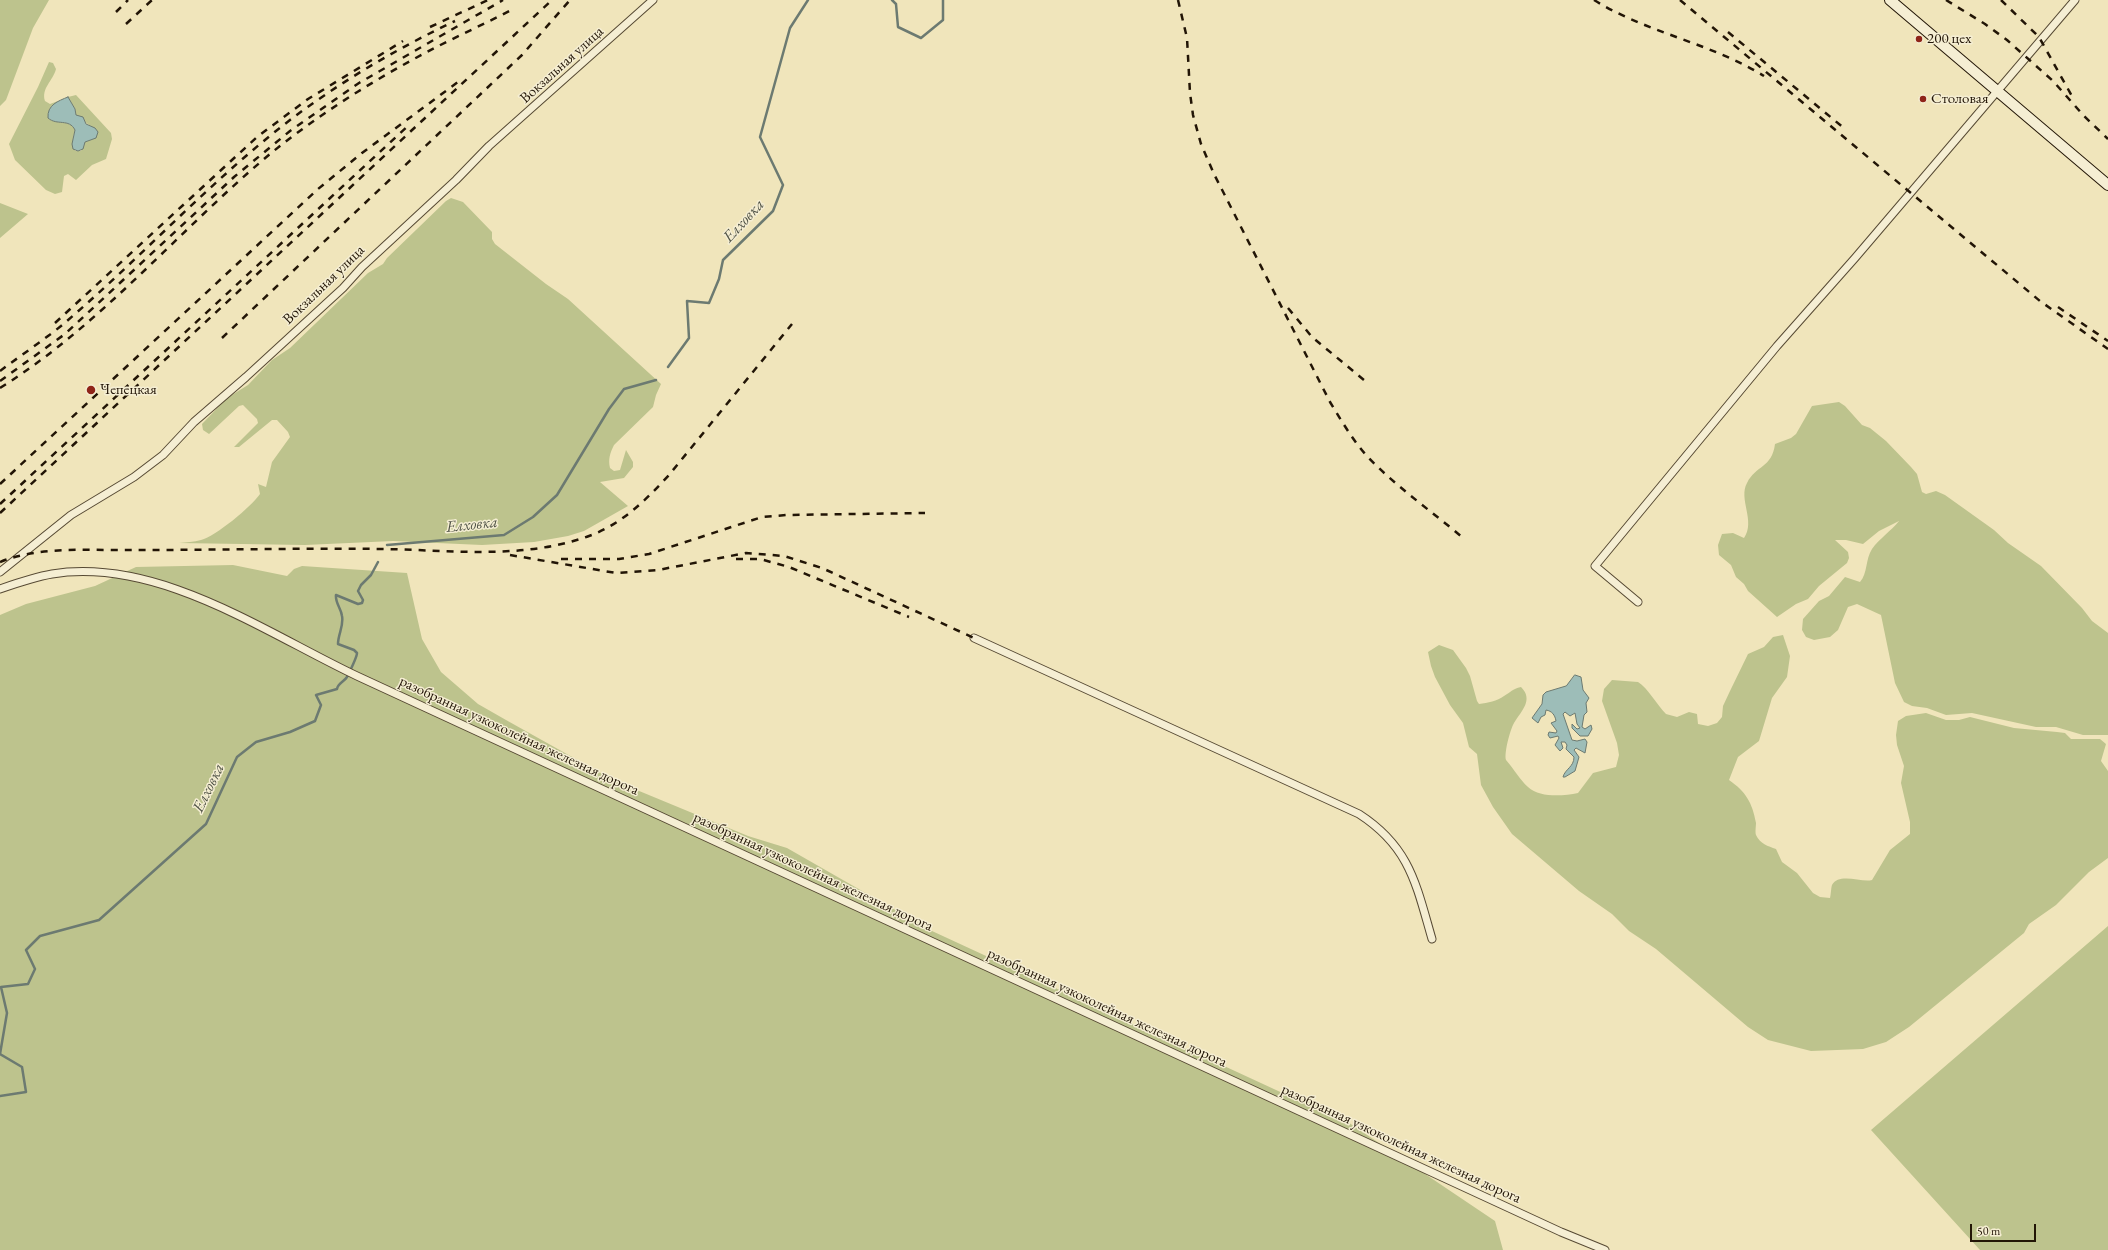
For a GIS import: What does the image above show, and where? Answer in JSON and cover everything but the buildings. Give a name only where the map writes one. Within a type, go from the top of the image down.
[{"type":"main road","points":[[1890,0],[2108,185]]},
{"type":"street","name":"Вокзальная улица","points":[[0,572],[71,515],[134,477],[163,455],[194,422],[246,377],[337,293],[362,267],[456,180],[489,146],[653,0]]},
{"type":"street","points":[[1638,602],[1595,566],[1777,346],[1855,258],[1997,92],[2016,67],[2027,57],[2075,0]]},
{"type":"street","name":"разобранная узкоколейная железная дорога","points":[[0,589],[30,579],[54,574],[104,573],[138,578],[216,605],[358,676],[1547,1225],[1605,1250]]},
{"type":"street","points":[[974,638],[1360,814],[1390,838],[1405,859],[1416,887],[1432,938]]},
{"type":"green space","points":[[0,0],[49,0],[33,28],[6,100],[0,106]]},
{"type":"green space","points":[[49,62],[53,63],[56,69],[46,88],[44,96],[45,101],[50,104],[58,101],[50,108],[48,118],[55,122],[66,123],[72,126],[75,130],[73,138],[75,151],[81,151],[85,142],[93,139],[93,128],[76,115],[75,109],[68,97],[76,95],[111,133],[112,139],[106,159],[92,165],[76,180],[68,174],[64,176],[62,192],[55,194],[46,190],[15,160],[9,144]]},
{"type":"green space","points":[[451,198],[463,202],[492,232],[492,239],[495,244],[546,284],[568,299],[661,384],[653,407],[614,445],[610,453],[610,468],[614,471],[620,470],[626,450],[633,462],[633,467],[624,478],[600,482],[628,506],[584,531],[568,536],[534,542],[482,545],[393,541],[305,545],[179,543],[198,541],[215,533],[249,506],[260,494],[258,484],[266,487],[272,462],[290,437],[288,432],[277,420],[272,420],[239,447],[234,447],[258,423],[257,419],[243,405],[239,406],[209,434],[203,430],[202,424],[227,398],[248,385],[272,360],[290,348],[368,273],[383,264],[387,258],[446,201]]},
{"type":"green space","points":[[0,203],[28,214],[0,238]]},
{"type":"green space","points":[[1839,402],[1845,406],[1862,425],[1870,428],[1886,441],[1911,467],[1917,474],[1922,492],[1926,494],[1936,491],[1945,495],[1994,530],[2008,543],[2041,566],[2082,608],[2092,621],[2108,633],[2108,735],[2083,735],[2056,727],[2036,727],[1972,713],[1946,715],[1927,708],[1912,706],[1904,702],[1895,683],[1881,615],[1857,604],[1848,607],[1838,630],[1830,637],[1814,640],[1806,637],[1802,630],[1803,619],[1819,601],[1829,596],[1845,577],[1860,582],[1863,578],[1872,549],[1899,521],[1879,531],[1863,544],[1846,540],[1835,540],[1848,552],[1849,558],[1847,563],[1819,586],[1808,599],[1796,604],[1777,617],[1748,591],[1744,584],[1736,577],[1731,565],[1719,555],[1718,545],[1722,534],[1733,533],[1744,538],[1748,524],[1744,496],[1747,483],[1751,477],[1771,458],[1775,444],[1791,438],[1796,434],[1812,406]]},
{"type":"green space","points":[[233,565],[287,576],[294,569],[302,566],[407,573],[422,639],[441,672],[478,704],[615,781],[748,836],[787,848],[932,931],[1289,1096],[1324,1106],[1495,1221],[1503,1250],[0,1250],[0,615],[26,604],[95,586],[136,567]]},
{"type":"green space","points":[[1783,635],[1790,656],[1787,677],[1772,698],[1759,741],[1738,757],[1729,780],[1744,793],[1750,803],[1756,823],[1756,834],[1760,841],[1776,849],[1782,862],[1797,873],[1813,893],[1820,897],[1830,898],[1832,885],[1835,881],[1840,879],[1872,880],[1890,850],[1910,834],[1910,822],[1901,783],[1904,766],[1897,745],[1896,735],[1898,721],[1906,716],[1926,713],[1946,720],[1959,720],[1970,717],[2014,728],[2065,733],[2071,739],[2100,739],[2106,744],[2101,761],[2108,771],[2108,858],[2089,872],[2056,905],[2029,924],[2024,933],[1909,1027],[1886,1042],[1863,1049],[1811,1051],[1768,1040],[1748,1027],[1656,949],[1629,931],[1612,914],[1579,891],[1512,834],[1493,807],[1481,785],[1477,754],[1469,747],[1463,723],[1450,705],[1435,677],[1428,652],[1439,645],[1453,650],[1470,676],[1479,704],[1501,698],[1521,687],[1525,692],[1526,701],[1523,710],[1514,723],[1511,731],[1507,747],[1506,760],[1522,781],[1533,791],[1545,795],[1566,795],[1578,793],[1593,773],[1616,767],[1619,755],[1617,743],[1602,701],[1604,689],[1612,680],[1638,682],[1645,688],[1666,714],[1677,717],[1689,712],[1697,714],[1698,724],[1708,726],[1717,723],[1722,717],[1723,706],[1748,654],[1764,647],[1773,637]]},
{"type":"green space","points":[[2108,926],[2108,1250],[1980,1250],[1871,1130]]},
{"type":"water","points":[[68,97],[75,109],[76,115],[83,117],[86,124],[95,128],[98,132],[96,138],[85,142],[83,149],[78,151],[73,149],[72,144],[75,130],[72,126],[66,123],[55,122],[48,118],[51,107],[57,102]]},
{"type":"water","points":[[1575,675],[1581,677],[1583,690],[1589,698],[1586,703],[1587,712],[1584,715],[1582,727],[1585,729],[1591,725],[1592,729],[1588,736],[1580,736],[1572,728],[1572,724],[1577,729],[1580,728],[1577,724],[1575,713],[1570,716],[1565,712],[1563,714],[1572,740],[1577,741],[1585,739],[1587,742],[1585,753],[1576,748],[1574,750],[1579,757],[1575,771],[1563,777],[1573,763],[1574,757],[1566,749],[1567,745],[1565,742],[1561,742],[1563,748],[1560,751],[1555,745],[1559,738],[1558,736],[1550,738],[1548,735],[1549,732],[1556,733],[1557,731],[1551,723],[1556,721],[1554,715],[1552,712],[1546,710],[1545,715],[1541,717],[1538,723],[1532,718],[1542,704],[1543,695],[1546,692],[1566,686]]},
{"type":"waterway","name":"Елховка","points":[[668,367],[689,338],[687,301],[709,303],[719,279],[723,260],[773,211],[783,185],[760,137],[790,28],[808,0]]},
{"type":"waterway","name":"Елховка","points":[[892,0],[896,4],[898,27],[921,38],[943,20],[943,0]]},
{"type":"waterway","name":"Елховка","points":[[387,545],[504,535],[533,517],[557,495],[609,409],[624,389],[656,380]]},
{"type":"waterway","name":"Елховка","points":[[0,1054],[7,1013],[1,987],[28,984],[35,969],[26,950],[40,936],[99,920],[206,824],[237,757],[256,742],[290,732],[315,721],[321,705],[316,695],[337,689],[347,677],[357,653],[354,650],[338,644],[342,620],[336,601],[336,595],[358,604],[362,603],[363,600],[358,591],[361,585],[371,575],[378,562]]},
{"type":"waterway","name":"Елховка","points":[[0,1054],[22,1067],[26,1092],[0,1096]]},
{"type":"railway","points":[[116,12],[128,0]]},
{"type":"railway","points":[[126,24],[152,0]]},
{"type":"railway","points":[[430,27],[488,0]]},
{"type":"railway","points":[[0,381],[65,334],[234,177],[290,131],[359,83],[503,0]]},
{"type":"railway","points":[[0,513],[552,0]]},
{"type":"railway","points":[[222,338],[522,55],[570,0]]},
{"type":"railway","points":[[1178,0],[1187,38],[1190,93],[1193,115],[1201,144],[1214,174],[1330,402],[1351,436],[1366,455],[1401,487],[1462,537]]},
{"type":"railway","points":[[1594,0],[1635,21],[1723,55],[1764,76]]},
{"type":"railway","points":[[1680,0],[2040,301],[2108,349]]},
{"type":"railway","points":[[1946,0],[1985,24],[2007,40],[2053,81],[2084,116],[2108,139]]},
{"type":"railway","points":[[2001,0],[2039,37],[2073,98]]},
{"type":"railway","points":[[0,388],[37,363],[72,336],[139,276],[236,183],[288,140],[326,112],[406,63],[513,9]]},
{"type":"railway","points":[[0,371],[46,338],[90,301],[202,195],[290,120],[329,92],[370,66],[455,21]]},
{"type":"railway","points":[[1728,32],[1845,129]]},
{"type":"railway","points":[[55,323],[257,137],[308,99],[403,41]]},
{"type":"railway","points":[[0,484],[318,189],[362,153],[458,82]]},
{"type":"railway","points":[[0,504],[410,124]]},
{"type":"railway","points":[[2058,307],[2108,341]]},
{"type":"railway","points":[[1288,308],[1312,337],[1364,380]]},
{"type":"railway","points":[[0,562],[33,553],[68,550],[382,549],[461,552],[513,551],[564,543],[589,536],[623,518],[642,502],[669,475],[792,324]]},
{"type":"railway","points":[[561,559],[619,559],[649,554],[762,517],[787,515],[925,513]]},
{"type":"railway","points":[[510,555],[616,573],[658,570],[746,553],[784,556],[822,568],[974,638]]},
{"type":"railway","points":[[736,559],[760,559],[789,567],[909,617]]},
{"type":"place","name":"200 цех","points":[[1919,39]]},
{"type":"place","name":"Cтоловая","points":[[1923,99]]},
{"type":"place","name":"Чепецкая","points":[[91,390]]}]
